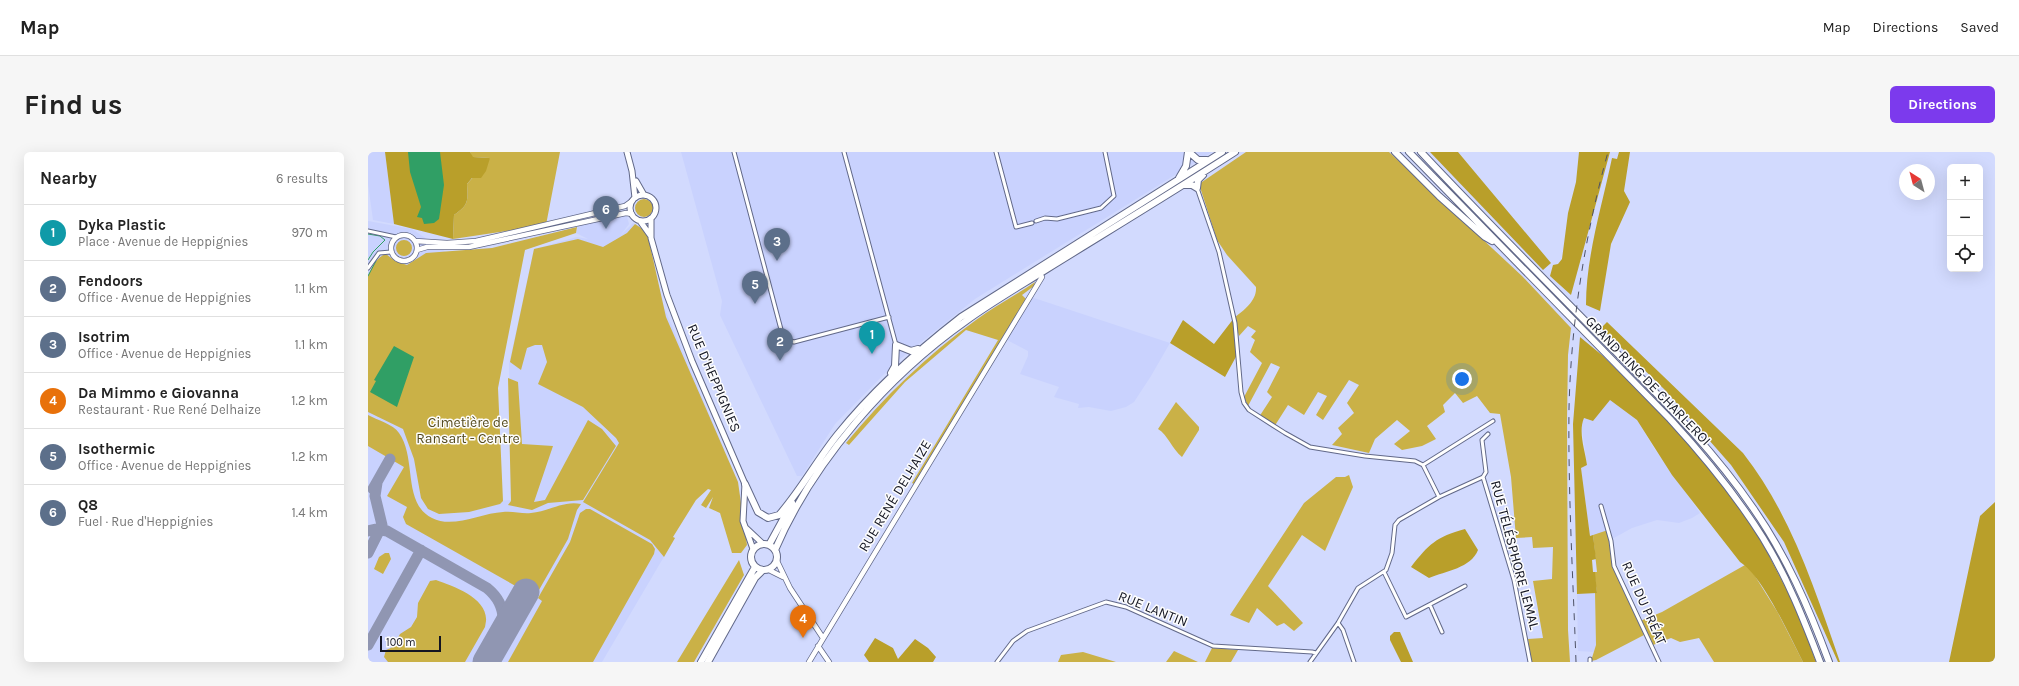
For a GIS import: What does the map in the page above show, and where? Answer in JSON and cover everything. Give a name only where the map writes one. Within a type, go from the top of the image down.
[{"type":"highway","points":[[1188,152],[1198,160],[1209,160]]},
{"type":"highway","points":[[1178,179],[1186,166],[1188,152]]},
{"type":"highway","points":[[745,484],[758,512],[766,517],[772,518],[780,514],[838,434],[888,378],[922,348],[961,317],[1222,152]]},
{"type":"highway","points":[[708,662],[755,578],[762,571],[769,570],[777,561],[775,550],[818,472],[842,440],[899,377],[965,321],[1235,152]]},
{"type":"highway","points":[[1395,152],[1458,214],[1485,237],[1497,243]]},
{"type":"highway","name":"GRAND RING DE CHARLEROI","points":[[1409,152],[1670,419],[1729,488],[1763,539],[1792,592],[1820,662]]},
{"type":"highway","name":"GRAND RING DE CHARLEROI","points":[[1421,152],[1672,408],[1718,460],[1754,509],[1785,561],[1799,589],[1829,662]]},
{"type":"highway","points":[[1182,185],[1192,185],[1197,188],[1198,180],[1212,167]]},
{"type":"highway","points":[[1042,278],[1048,268]]},
{"type":"highway","points":[[888,378],[895,366],[896,345],[911,351],[922,348]]},
{"type":"highway","points":[[762,571],[755,567],[751,560],[753,549],[766,545],[788,513],[800,487]]},
{"type":"highway","points":[[766,545],[775,550]]},
{"type":"highway","points":[[701,662],[755,567]]},
{"type":"main road","points":[[627,152],[632,171],[634,199]]},
{"type":"main road","points":[[632,171],[644,195]]},
{"type":"main road","points":[[644,195],[652,198],[656,206],[654,215],[651,218],[640,220],[632,214],[630,205],[634,199],[644,195]]},
{"type":"main road","name":"RUE D'HEPPIGNIES","points":[[651,218],[651,238],[667,295],[689,354],[745,484],[742,514],[753,549]]},
{"type":"main road","name":"RUE D'HEPPIGNIES","points":[[640,220],[651,238]]},
{"type":"main road","points":[[745,526],[766,545]]},
{"type":"street","points":[[734,152],[783,336],[787,340],[794,342],[889,317]]},
{"type":"street","points":[[844,152],[896,345]]},
{"type":"street","points":[[996,152],[1016,227],[1032,223]]},
{"type":"street","points":[[1036,221],[1045,218],[1057,219],[1101,208],[1114,196],[1105,152]]},
{"type":"street","points":[[1197,188],[1219,252],[1235,322],[1241,392],[1244,403],[1254,414],[1310,447],[1365,456],[1415,461],[1423,465],[1439,497]]},
{"type":"street","points":[[368,231],[396,238],[405,235],[415,241],[447,244],[476,241],[625,206],[634,199]]},
{"type":"street","points":[[416,250],[427,247],[469,247],[626,213],[632,214]]},
{"type":"street","points":[[396,238],[392,244],[392,252],[398,259],[404,261],[411,259],[416,250],[415,241]]},
{"type":"street","points":[[368,268],[379,253],[392,252]]},
{"type":"street","name":"RUE RENÉ DELHAIZE","points":[[809,662],[1042,278]]},
{"type":"street","points":[[1423,465],[1494,421]]},
{"type":"street","name":"RUE TÉLÉSPHORE LEMAL","points":[[1488,434],[1482,440],[1486,472],[1483,477],[1514,580],[1530,662]]},
{"type":"street","points":[[1310,662],[1338,622],[1358,588],[1384,572],[1392,553],[1395,525],[1399,520],[1439,497],[1483,477]]},
{"type":"street","name":"RUE DU PRÉAT","points":[[1601,506],[1611,541],[1614,566],[1659,662]]},
{"type":"street","points":[[777,561],[785,578],[823,638]]},
{"type":"street","points":[[769,570],[785,578]]},
{"type":"street","points":[[1384,572],[1406,617],[1465,586]]},
{"type":"street","name":"RUE LANTIN","points":[[998,662],[1013,641],[1027,631],[1106,602],[1126,607],[1213,646],[1312,652],[1316,654]]},
{"type":"street","points":[[1430,605],[1442,632]]},
{"type":"street","points":[[1338,622],[1343,630],[1354,662]]},
{"type":"street","points":[[818,646],[829,662]]},
{"type":"shaded area","points":[[368,152],[385,152],[394,224],[373,220],[368,184]]},
{"type":"shaded area","points":[[385,152],[470,152],[473,157],[490,158],[486,171],[481,178],[472,178],[467,184],[468,195],[465,205],[454,215],[453,239],[394,224]]},
{"type":"shaded area","points":[[408,152],[440,152],[444,185],[439,219],[434,223],[424,224],[422,218],[417,217],[421,207],[410,172]]},
{"type":"shaded area","points":[[681,152],[1212,152],[975,299],[894,364],[835,424],[802,476],[797,476],[720,315],[722,301]]},
{"type":"shaded area","points":[[1430,152],[1458,152],[1551,263],[1543,270]]},
{"type":"shaded area","points":[[1579,152],[1610,152],[1571,295],[1550,276],[1553,265],[1558,264],[1562,259],[1568,213],[1576,182]]},
{"type":"shaded area","points":[[1619,152],[1630,152],[1624,191],[1630,202],[1611,244],[1600,311],[1586,305],[1589,268],[1595,231],[1612,158],[1617,159]]},
{"type":"shaded area","points":[[626,213],[629,224],[620,236],[633,223],[647,229],[653,265],[664,307],[724,449],[672,537],[675,538],[602,662],[368,662],[368,221],[412,229],[446,252],[443,505],[511,500],[509,364],[534,249],[577,237],[588,239],[576,233],[579,224]]},
{"type":"shaded area","points":[[1031,297],[1170,343],[1134,402],[1126,407],[1111,411],[1089,407],[1078,408],[1079,404],[1054,397],[1059,387],[1020,374],[1028,356],[1028,351],[1005,339]]},
{"type":"shaded area","points":[[1234,318],[1238,353],[1225,377],[1170,343],[1183,320],[1214,344]]},
{"type":"shaded area","points":[[1607,322],[1743,453],[1760,477],[1775,501],[1800,553],[1840,662],[1838,662],[1784,542],[1731,465],[1664,389],[1601,328]]},
{"type":"shaded area","points":[[1580,337],[1603,356],[1711,465],[1758,534],[1798,612],[1816,662],[1803,662],[1767,593],[1758,580],[1749,569],[1740,562],[1672,475],[1637,420],[1610,400],[1593,421],[1584,418],[1582,423],[1582,441],[1587,465],[1581,468],[1590,536],[1593,535],[1596,559],[1592,560],[1597,593],[1577,594],[1573,424]]},
{"type":"shaded area","points":[[394,346],[414,357],[397,407],[370,392],[376,381],[374,380]]},
{"type":"shaded area","points":[[1610,399],[1637,420],[1654,448],[1700,513],[1679,523],[1657,520],[1632,528],[1612,539],[1608,530],[1590,537],[1581,468],[1587,465],[1582,422],[1584,418],[1593,421]]},
{"type":"shaded area","points":[[1995,502],[1995,662],[1949,662],[1980,516]]},
{"type":"shaded area","points":[[1465,529],[1478,550],[1470,561],[1457,568],[1429,578],[1411,567],[1423,552],[1434,542],[1447,535]]},
{"type":"shaded area","points":[[1595,593],[1596,645],[1594,652],[1578,651],[1577,594]]},
{"type":"shaded area","points":[[1394,632],[1400,632],[1413,662],[1401,662],[1390,640],[1390,636]]},
{"type":"shaded area","points":[[875,638],[893,648],[898,659],[915,639],[928,648],[936,657],[933,662],[869,662],[864,655]]},
{"type":"green space","points":[[470,152],[560,152],[546,225],[453,239],[454,215],[465,205],[468,195],[467,184],[490,158],[472,157]]},
{"type":"green space","points":[[1246,152],[1389,152],[1522,276],[1571,328],[1568,355],[1567,420],[1568,630],[1570,662],[1531,662],[1528,639],[1543,638],[1533,581],[1552,579],[1553,547],[1533,548],[1532,537],[1516,538],[1511,477],[1500,414],[1490,413],[1477,396],[1463,403],[1455,393],[1443,405],[1445,412],[1427,426],[1436,439],[1422,446],[1402,450],[1394,444],[1410,431],[1397,420],[1375,439],[1369,453],[1332,445],[1342,434],[1338,428],[1354,413],[1347,403],[1359,385],[1349,380],[1323,420],[1316,415],[1327,396],[1318,392],[1304,415],[1288,405],[1274,427],[1259,417],[1272,397],[1267,392],[1280,367],[1271,363],[1248,406],[1244,397],[1262,363],[1250,352],[1255,340],[1251,337],[1256,331],[1248,326],[1239,336],[1234,318],[1252,301],[1256,292],[1256,287],[1227,255],[1217,240],[1199,184]]},
{"type":"green space","points":[[644,199],[650,202],[653,208],[650,214],[644,217],[638,214],[635,208],[638,202]]},
{"type":"green space","points":[[635,224],[647,232],[666,317],[738,482],[747,545],[741,553],[732,553],[720,513],[709,508],[713,497],[706,508],[701,505],[711,490],[708,489],[696,500],[673,537],[675,538],[664,557],[650,540],[583,502],[619,443],[616,438],[583,407],[538,384],[547,362],[542,345],[535,345],[527,348],[521,370],[510,362],[534,249],[578,239],[603,247],[627,233]]},
{"type":"green space","name":"Cimetière de Ransart - Centre","points":[[577,227],[576,233],[525,250],[498,388],[503,501],[500,504],[469,512],[439,514],[428,509],[421,498],[414,459],[403,429],[368,412],[368,276],[371,269],[380,257],[386,254],[395,261],[407,265],[426,253],[492,248]]},
{"type":"green space","points":[[401,240],[407,240],[412,245],[410,254],[407,256],[401,256],[396,251],[396,245]]},
{"type":"green space","points":[[1035,282],[1034,286],[1022,295],[1026,299],[914,484],[912,483],[998,340],[966,330],[905,382],[849,445],[846,443],[875,409],[923,362],[958,333],[983,315]]},
{"type":"green space","points":[[508,378],[518,382],[522,444],[553,446],[534,502],[545,500],[588,420],[602,429],[616,446],[583,500],[548,503],[532,510],[508,505],[511,501]]},
{"type":"green space","points":[[1176,402],[1199,427],[1199,430],[1182,457],[1175,450],[1165,435],[1158,429]]},
{"type":"green space","points":[[368,415],[389,425],[399,433],[408,455],[413,491],[417,502],[423,511],[432,518],[449,522],[467,520],[494,513],[531,513],[562,505],[575,503],[581,504],[577,510],[568,539],[535,597],[406,524],[403,517],[407,507],[387,496],[404,467],[368,446]]},
{"type":"green space","points":[[1349,475],[1353,487],[1325,551],[1302,535],[1268,586],[1303,623],[1294,631],[1284,623],[1277,626],[1257,608],[1249,623],[1230,615],[1304,503],[1336,477],[1345,477]]},
{"type":"green space","points":[[586,509],[590,509],[652,544],[655,549],[654,554],[593,662],[508,662],[542,601],[538,598],[570,542],[580,513]]},
{"type":"green space","points":[[1608,530],[1616,573],[1644,635],[1596,660],[1591,661],[1596,645],[1595,593],[1597,593],[1594,572],[1597,572],[1593,535]]},
{"type":"green space","points":[[385,553],[389,553],[391,559],[383,574],[374,569],[379,557]]},
{"type":"green space","points":[[739,560],[744,575],[694,662],[677,662]]},
{"type":"green space","points":[[1745,565],[1750,568],[1778,613],[1803,662],[1714,662],[1699,638],[1680,642],[1671,638],[1653,645],[1640,621],[1662,612]]},
{"type":"green space","points":[[436,580],[468,594],[476,600],[485,613],[485,627],[465,662],[388,662],[384,657],[386,650],[393,647],[400,634],[411,627],[417,617],[418,603],[430,581]]},
{"type":"green space","points":[[1212,648],[1238,650],[1231,662],[1205,662]]},
{"type":"green space","points":[[1174,651],[1198,662],[1166,662]]},
{"type":"green space","points":[[1083,652],[1116,662],[1058,662],[1061,655]]},
{"type":"waterway","points":[[368,234],[380,236],[385,240],[373,252],[368,260]]},
{"type":"waterway","points":[[368,276],[376,261]]},
{"type":"taxiway","points":[[373,489],[390,459]]},
{"type":"taxiway","points":[[368,553],[382,525],[375,496],[377,483]]},
{"type":"taxiway","points":[[368,531],[376,529],[387,531],[487,588],[497,599],[502,611],[503,625],[499,639]]},
{"type":"taxiway","points":[[368,645],[421,550]]},
{"type":"runway","points":[[486,662],[526,592]]},
{"type":"railway","points":[[1576,662],[1569,472],[1570,376],[1576,311],[1586,247],[1592,215],[1608,152]]},
{"type":"place","name":"Q8","points":[[606,229]]},
{"type":"place","name":"Isotrim","points":[[777,261]]},
{"type":"place","name":"Isothermic","points":[[755,304]]},
{"type":"place","name":"Dyka Plastic","points":[[872,354]]},
{"type":"place","name":"Fendoors","points":[[780,361]]},
{"type":"place","name":"Da Mimmo e Giovanna","points":[[803,638]]}]
